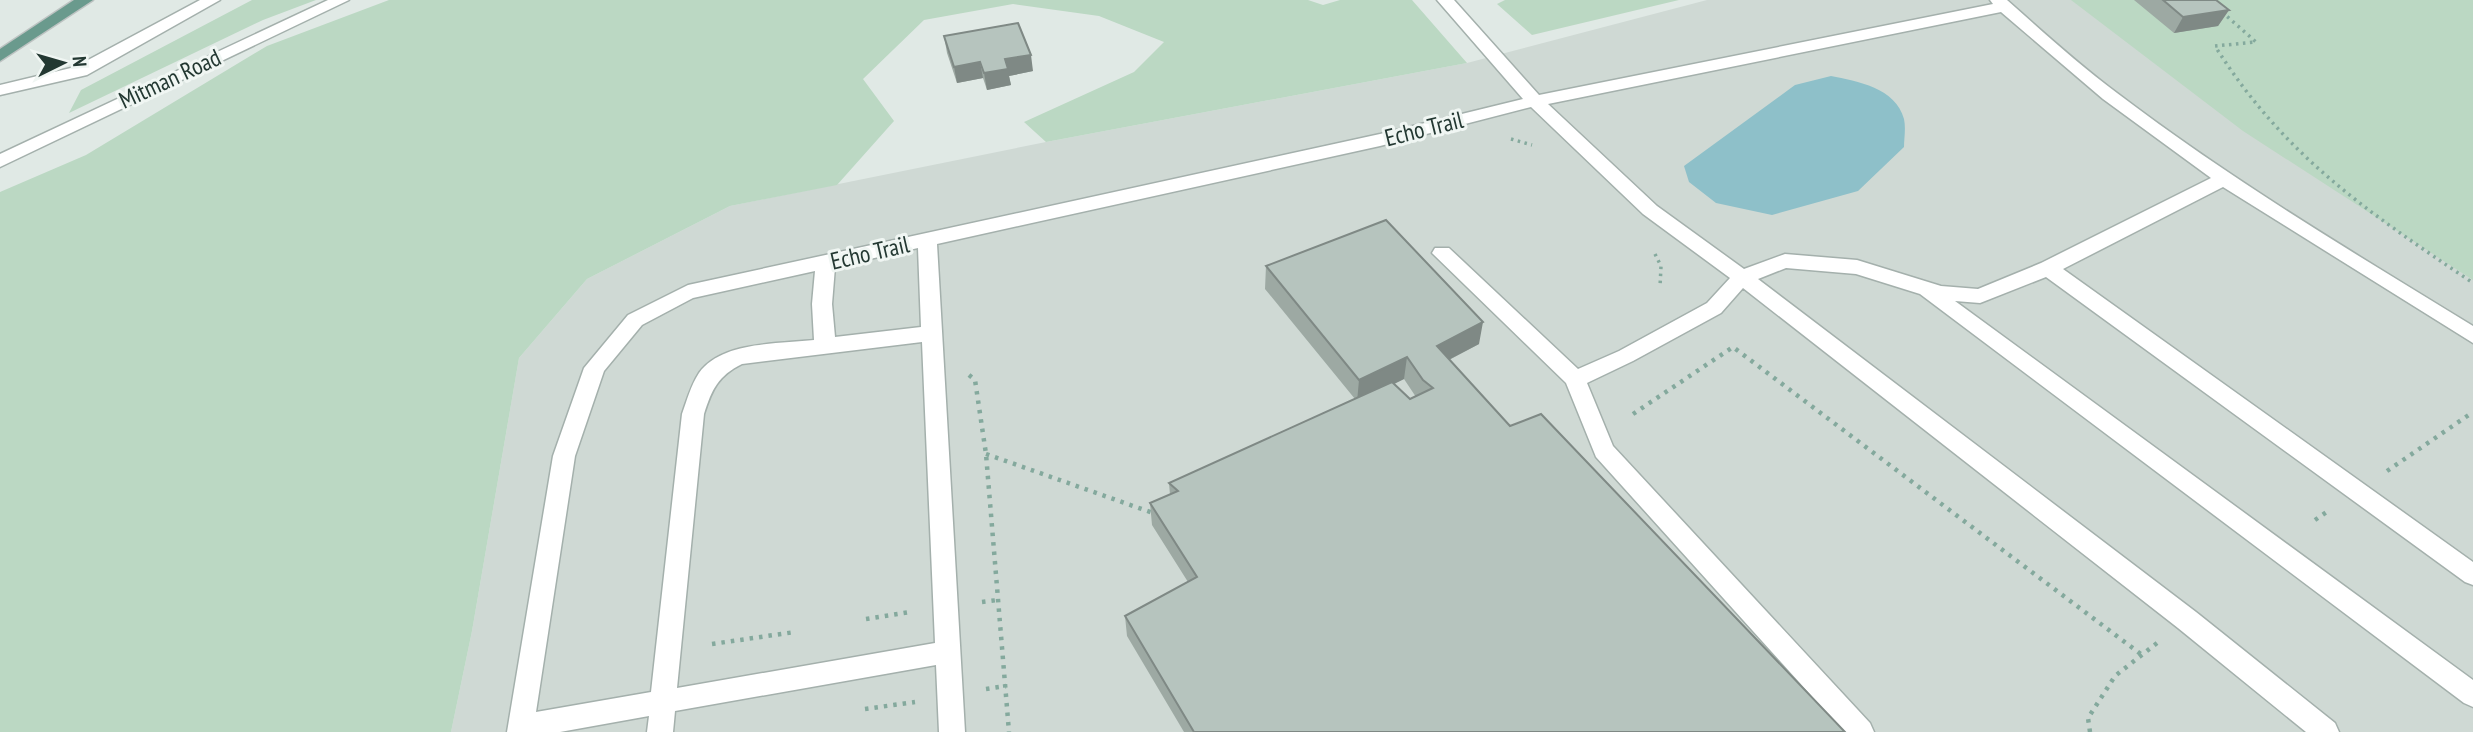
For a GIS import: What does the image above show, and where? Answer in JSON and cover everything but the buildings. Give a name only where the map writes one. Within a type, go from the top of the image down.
[{"type":"main road","points":[[0,56],[85,0]]},
{"type":"street","points":[[191,12],[204,0]]},
{"type":"street","points":[[0,90],[81,71],[212,0]]},
{"type":"street","name":"Mitman Road","points":[[0,161],[341,0]]},
{"type":"street","points":[[1446,0],[1535,101],[1650,210],[1742,277],[2187,620],[2326,732]]},
{"type":"street","points":[[2002,3],[2062,58],[2222,180],[2473,336]]},
{"type":"street","name":"Echo Trail","points":[[520,729],[564,456],[595,368],[635,320],[688,292],[1380,140],[1535,101],[2002,3]]},
{"type":"street","points":[[1575,379],[1626,356],[1714,308],[1742,277],[1785,261],[1857,267],[1941,293],[1980,296],[2048,268],[2222,180]]},
{"type":"street","points":[[927,240],[951,732]]},
{"type":"street","points":[[1443,253],[1575,379],[1604,451],[1861,732]]},
{"type":"street","points":[[825,263],[822,304],[825,347]]},
{"type":"street","points":[[2048,268],[2473,575]]},
{"type":"street","points":[[1921,287],[2473,695]]},
{"type":"street","points":[[660,732],[693,414],[703,382],[714,368],[738,357],[932,332]]},
{"type":"street","points":[[520,729],[946,652]]},
{"type":"path","points":[[2217,8],[2256,42],[2216,46],[2269,122],[2314,170],[2473,283]]},
{"type":"path","points":[[1502,138],[1540,147]]},
{"type":"path","points":[[1652,249],[1661,266],[1660,287]]},
{"type":"path","points":[[1633,414],[1733,347],[2142,655]]},
{"type":"path","points":[[967,373],[975,380],[986,454],[1009,732]]},
{"type":"path","points":[[2378,477],[2473,412]]},
{"type":"path","points":[[986,454],[1154,513]]},
{"type":"path","points":[[866,619],[915,612]]},
{"type":"path","points":[[712,644],[795,632]]},
{"type":"path","points":[[2090,732],[2088,718],[2115,676],[2167,636]]},
{"type":"path","points":[[865,709],[923,701]]},
{"type":"shaded area","points":[[1707,0],[2473,0],[2473,732],[451,732],[472,631],[519,358],[587,279],[730,206],[1046,142],[1467,63]]},
{"type":"green space","points":[[252,0],[316,0],[263,20],[69,113],[81,90]]},
{"type":"green space","points":[[389,0],[1308,0],[1323,5],[1340,0],[1412,0],[1467,63],[1046,142],[1024,122],[1134,72],[1164,42],[1099,16],[1013,4],[924,20],[863,79],[894,121],[837,185],[730,206],[587,279],[519,358],[472,631],[451,732],[0,732],[0,192],[86,155],[267,46]]},
{"type":"green space","points":[[1505,0],[1679,0],[1532,35],[1497,4]]},
{"type":"green space","points":[[2071,0],[2473,0],[2473,280],[2243,131]]},
{"type":"water","points":[[1831,76],[1863,84],[1884,93],[1900,108],[1904,119],[1904,147],[1858,191],[1772,215],[1716,203],[1689,182],[1684,166],[1795,85]]}]
